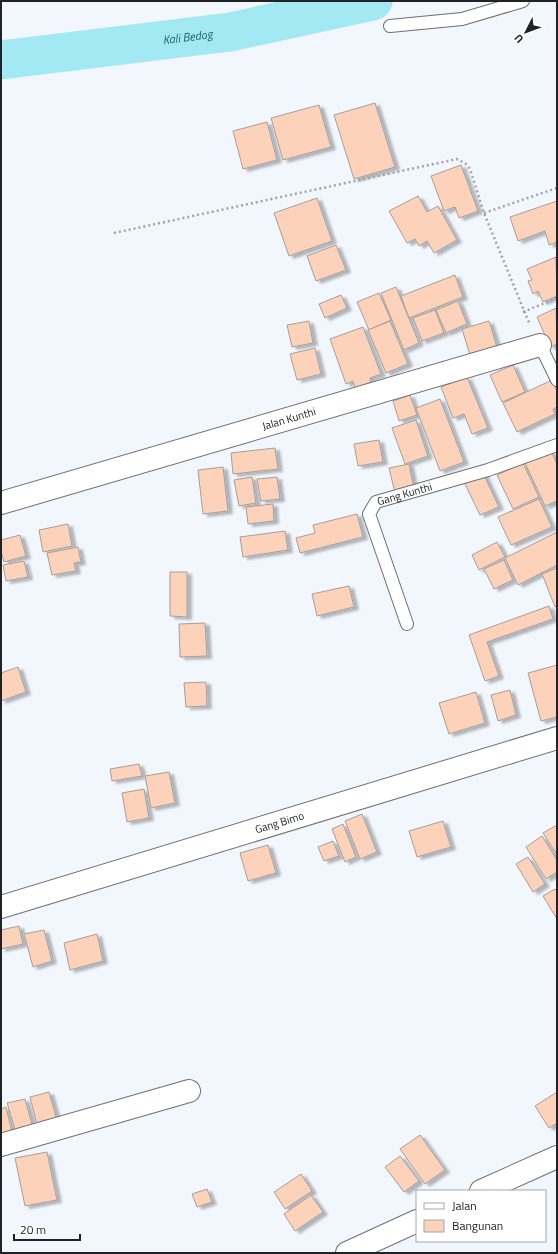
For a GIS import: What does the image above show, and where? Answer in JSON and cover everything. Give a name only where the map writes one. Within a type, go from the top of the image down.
[{"type":"street","name":"Jalan Kunthi","points":[[1,503],[540,345]]},
{"type":"street","name":"Gang Bimo","points":[[1,907],[557,738]]},
{"type":"street","points":[[1,1145],[189,1091]]},
{"type":"street","points":[[483,1190],[557,1157]]},
{"type":"street","points":[[347,1253],[416,1221]]},
{"type":"lane","points":[[390,26],[462,19],[523,1]]},
{"type":"lane","points":[[540,345],[557,380]]},
{"type":"lane","name":"Gang Kunthi","points":[[407,624],[369,514],[376,502],[488,470],[557,445]]},
{"type":"path","points":[[114,233],[457,159],[466,164],[470,169],[484,213],[523,312],[540,345]]},
{"type":"path","points":[[484,213],[557,188]]},
{"type":"path","points":[[523,312],[557,298]]},
{"type":"building","points":[[375,103],[395,167],[354,179],[334,115]]},
{"type":"building","points":[[319,105],[331,147],[283,160],[271,118]]},
{"type":"building","points":[[267,122],[277,160],[243,169],[233,131]]},
{"type":"building","points":[[461,165],[478,211],[459,218],[455,207],[444,211],[431,176]]},
{"type":"building","points":[[418,196],[427,212],[438,206],[457,240],[434,253],[427,241],[419,246],[415,239],[407,243],[389,211]]},
{"type":"building","points":[[317,198],[332,241],[289,256],[274,213]]},
{"type":"building","points":[[557,201],[557,242],[549,245],[545,231],[518,241],[510,217]]},
{"type":"building","points":[[336,245],[346,270],[316,281],[307,256]]},
{"type":"building","points":[[556,257],[557,296],[543,302],[538,291],[533,294],[528,281],[532,280],[527,269]]},
{"type":"building","points":[[455,275],[463,297],[409,318],[401,296]]},
{"type":"building","points":[[396,287],[419,343],[404,350],[381,293]]},
{"type":"building","points":[[379,293],[391,320],[369,330],[357,302]]},
{"type":"building","points":[[341,295],[347,308],[325,318],[319,304]]},
{"type":"building","points":[[458,301],[467,324],[446,333],[436,310]]},
{"type":"building","points":[[556,308],[557,344],[550,347],[537,317]]},
{"type":"building","points":[[435,310],[444,333],[422,341],[413,318]]},
{"type":"building","points":[[309,321],[313,343],[292,347],[287,325]]},
{"type":"building","points":[[390,321],[408,364],[386,373],[368,330]]},
{"type":"building","points":[[489,321],[497,347],[470,355],[462,329]]},
{"type":"building","points":[[363,327],[381,374],[370,378],[371,382],[355,388],[353,381],[346,384],[330,339]]},
{"type":"building","points":[[315,348],[321,374],[297,380],[290,354]]},
{"type":"building","points":[[513,365],[525,392],[502,402],[490,375]]},
{"type":"building","points":[[467,377],[488,428],[472,434],[464,414],[453,418],[441,387]]},
{"type":"building","points":[[552,380],[557,391],[557,407],[553,409],[555,414],[517,432],[503,403]]},
{"type":"building","points":[[410,395],[417,415],[399,421],[393,401]]},
{"type":"building","points":[[440,399],[464,462],[440,471],[416,408]]},
{"type":"building","points":[[416,420],[428,456],[405,464],[392,428]]},
{"type":"building","points":[[379,440],[383,462],[358,466],[354,444]]},
{"type":"building","points":[[275,448],[278,469],[233,474],[231,453]]},
{"type":"building","points":[[551,451],[557,464],[557,501],[545,506],[525,463]]},
{"type":"building","points":[[523,463],[539,497],[513,509],[497,475]]},
{"type":"building","points":[[409,464],[414,489],[395,493],[389,468]]},
{"type":"building","points":[[223,467],[228,511],[203,514],[198,470]]},
{"type":"building","points":[[483,473],[499,507],[480,515],[464,482]]},
{"type":"building","points":[[252,477],[256,503],[239,506],[234,480]]},
{"type":"building","points":[[277,477],[280,499],[261,501],[257,479]]},
{"type":"building","points":[[539,499],[552,527],[511,545],[498,517]]},
{"type":"building","points":[[273,504],[274,521],[248,524],[246,507]]},
{"type":"building","points":[[357,514],[363,537],[300,553],[296,538],[315,533],[313,525]]},
{"type":"building","points":[[68,524],[72,546],[43,552],[39,530]]},
{"type":"building","points":[[285,531],[288,550],[243,557],[240,537]]},
{"type":"building","points":[[557,532],[557,565],[518,585],[505,558]]},
{"type":"building","points":[[20,535],[26,556],[4,562],[1,551],[1,540]]},
{"type":"building","points":[[497,542],[505,557],[479,570],[472,555]]},
{"type":"building","points":[[78,547],[81,562],[74,563],[76,571],[52,575],[47,553]]},
{"type":"building","points":[[504,560],[513,580],[494,589],[484,569]]},
{"type":"building","points":[[24,561],[28,577],[6,581],[3,565]]},
{"type":"building","points":[[557,568],[557,606],[555,607],[542,574]]},
{"type":"building","points":[[170,572],[187,572],[187,617],[170,616]]},
{"type":"building","points":[[349,586],[354,607],[317,616],[312,594]]},
{"type":"building","points":[[549,606],[553,619],[487,642],[499,676],[485,681],[469,635]]},
{"type":"building","points":[[205,623],[207,656],[180,657],[179,624]]},
{"type":"building","points":[[557,665],[557,717],[541,721],[528,673]]},
{"type":"building","points":[[18,667],[26,692],[1,701],[1,673]]},
{"type":"building","points":[[206,682],[207,706],[186,707],[184,683]]},
{"type":"building","points":[[510,690],[516,715],[498,721],[491,695]]},
{"type":"building","points":[[476,692],[485,723],[449,734],[439,703]]},
{"type":"building","points":[[139,764],[142,776],[112,781],[110,769]]},
{"type":"building","points":[[169,772],[175,803],[151,808],[145,776]]},
{"type":"building","points":[[144,789],[149,818],[127,822],[122,793]]},
{"type":"building","points":[[362,814],[377,852],[360,859],[345,821]]},
{"type":"building","points":[[443,821],[451,847],[417,857],[409,831]]},
{"type":"building","points":[[343,824],[356,857],[345,862],[332,829]]},
{"type":"building","points":[[557,825],[557,855],[543,833]]},
{"type":"building","points":[[542,836],[557,860],[557,872],[546,879],[526,847]]},
{"type":"building","points":[[333,841],[339,856],[324,861],[318,847]]},
{"type":"building","points":[[268,845],[276,873],[248,881],[240,853]]},
{"type":"building","points":[[528,857],[545,884],[533,892],[516,864]]},
{"type":"building","points":[[555,889],[557,892],[557,919],[543,896]]},
{"type":"building","points":[[19,926],[23,944],[1,949],[1,930]]},
{"type":"building","points":[[44,930],[52,961],[33,967],[24,934]]},
{"type":"building","points":[[97,934],[103,961],[70,970],[64,943]]},
{"type":"building","points":[[49,1092],[57,1120],[37,1125],[30,1097]]},
{"type":"building","points":[[557,1092],[557,1123],[549,1128],[535,1106]]},
{"type":"building","points":[[25,1099],[33,1128],[16,1133],[7,1103]]},
{"type":"building","points":[[6,1107],[13,1136],[1,1139],[1,1109]]},
{"type":"building","points":[[420,1135],[445,1170],[425,1184],[400,1149]]},
{"type":"building","points":[[47,1152],[57,1200],[25,1206],[15,1158]]},
{"type":"building","points":[[400,1156],[419,1181],[404,1192],[385,1167]]},
{"type":"building","points":[[301,1174],[312,1191],[285,1209],[274,1192]]},
{"type":"building","points":[[207,1189],[212,1202],[197,1207],[192,1194]]},
{"type":"building","points":[[311,1195],[323,1212],[295,1231],[284,1214]]},
{"type":"waterway","name":"Kali Bedog","points":[[1,60],[230,32],[373,1]]}]
